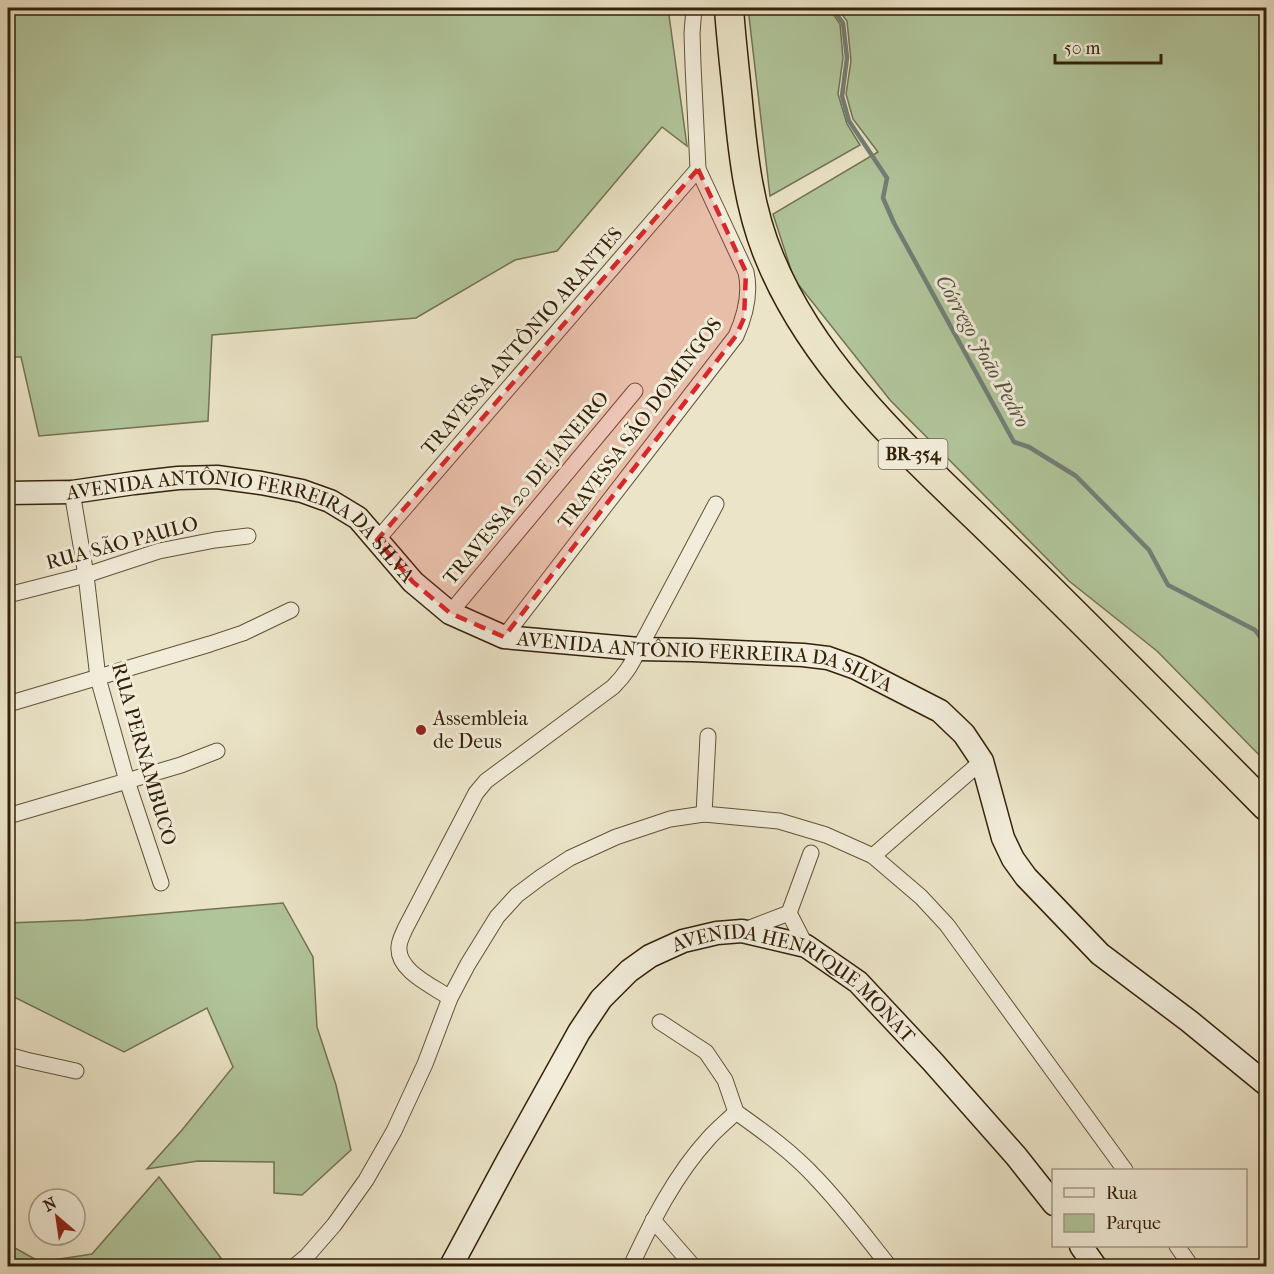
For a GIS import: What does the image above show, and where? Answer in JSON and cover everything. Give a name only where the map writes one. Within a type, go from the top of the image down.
[{"type":"highway","name":"BR-354","points":[[729,8],[743,156],[757,221],[769,258],[790,302],[827,359],[885,426],[1266,806]]},
{"type":"street","name":"TRAVESSA SÃO DOMINGOS","points":[[504,637],[736,336],[744,318],[749,285],[746,272],[698,169],[692,33],[694,8]]},
{"type":"street","name":"TRAVESSA ANTÔNIO ARANTES","points":[[377,540],[698,169]]},
{"type":"street","name":"TRAVESSA 20 DE JANEIRO","points":[[450,613],[635,391]]},
{"type":"street","name":"AVENIDA ANTÔNIO FERREIRA DA SILVA","points":[[8,493],[72,492],[178,478],[217,477],[302,491],[330,501],[358,519],[413,582],[450,613],[504,637],[639,649],[803,655],[828,658],[856,668],[940,711],[964,734],[982,761],[1003,838],[1013,859],[1026,877],[1100,954],[1189,1021],[1266,1084]]},
{"type":"street","name":"RUA PERNAMBUCO","points":[[72,492],[86,575],[98,678],[127,781],[160,883]]},
{"type":"street","points":[[450,998],[410,971],[401,960],[399,946],[410,919],[476,793],[486,782],[613,687],[629,669],[716,504]]},
{"type":"street","name":"RUA SÃO PAULO","points":[[8,595],[86,575],[159,551],[248,536]]},
{"type":"street","points":[[8,704],[210,644],[243,633],[291,610]]},
{"type":"street","points":[[704,814],[708,736]]},
{"type":"street","points":[[8,816],[181,765],[217,751]]},
{"type":"street","points":[[873,856],[982,761]]},
{"type":"street","points":[[295,1266],[307,1256],[334,1225],[366,1180],[394,1131],[425,1064],[450,998],[496,917],[517,895],[570,858],[616,837],[670,819],[704,814],[779,821],[826,835],[873,856],[921,897],[947,925],[1124,1169]]},
{"type":"street","points":[[806,946],[789,913],[810,853]]},
{"type":"street","points":[[742,931],[789,913]]},
{"type":"street","name":"AVENIDA HENRIQUE MONAT","points":[[451,1266],[579,1032],[601,999],[629,970],[650,956],[683,941],[717,933],[742,931],[806,946],[858,982],[932,1061],[1052,1203]]},
{"type":"street","points":[[660,1022],[706,1052],[725,1080],[736,1112],[767,1134],[816,1177],[889,1266]]},
{"type":"street","points":[[8,1055],[76,1071]]},
{"type":"street","points":[[631,1266],[653,1220],[682,1172],[709,1138],[736,1112]]},
{"type":"street","points":[[653,1220],[693,1266]]},
{"type":"street","points":[[1082,1247],[1095,1266]]},
{"type":"street","points":[[1178,1247],[1191,1266]]},
{"type":"highlighted area","points":[[698,169],[746,272],[744,318],[736,336],[504,637],[450,613],[413,582],[377,540]]},
{"type":"green space","points":[[8,8],[668,8],[687,146],[662,127],[557,251],[515,260],[416,318],[212,335],[208,421],[39,436],[21,357],[8,357]]},
{"type":"green space","points":[[748,8],[829,8],[840,24],[843,58],[838,94],[847,124],[860,145],[770,196]]},
{"type":"green space","points":[[837,8],[1266,8],[1266,762],[1157,651],[1069,581],[890,400],[794,279],[773,214],[878,152],[853,119],[846,94],[851,61],[847,21]]},
{"type":"green space","points":[[283,903],[313,957],[317,1027],[336,1085],[351,1150],[302,1195],[274,1193],[274,1162],[198,1161],[147,1169],[233,1067],[207,1008],[124,1052],[8,994],[8,923],[85,920]]},
{"type":"green space","points":[[159,1177],[221,1258],[208,1266],[8,1266],[8,1244],[40,1262],[92,1254]]},
{"type":"waterway","name":"Córrego João Pedro","points":[[832,8],[843,23],[847,58],[842,96],[849,121],[887,178],[883,198],[894,223],[1014,442],[1029,447],[1076,476],[1149,550],[1168,585],[1255,630],[1266,645]]},
{"type":"place","name":"Assembleia de Deus","points":[[421,730]]}]
